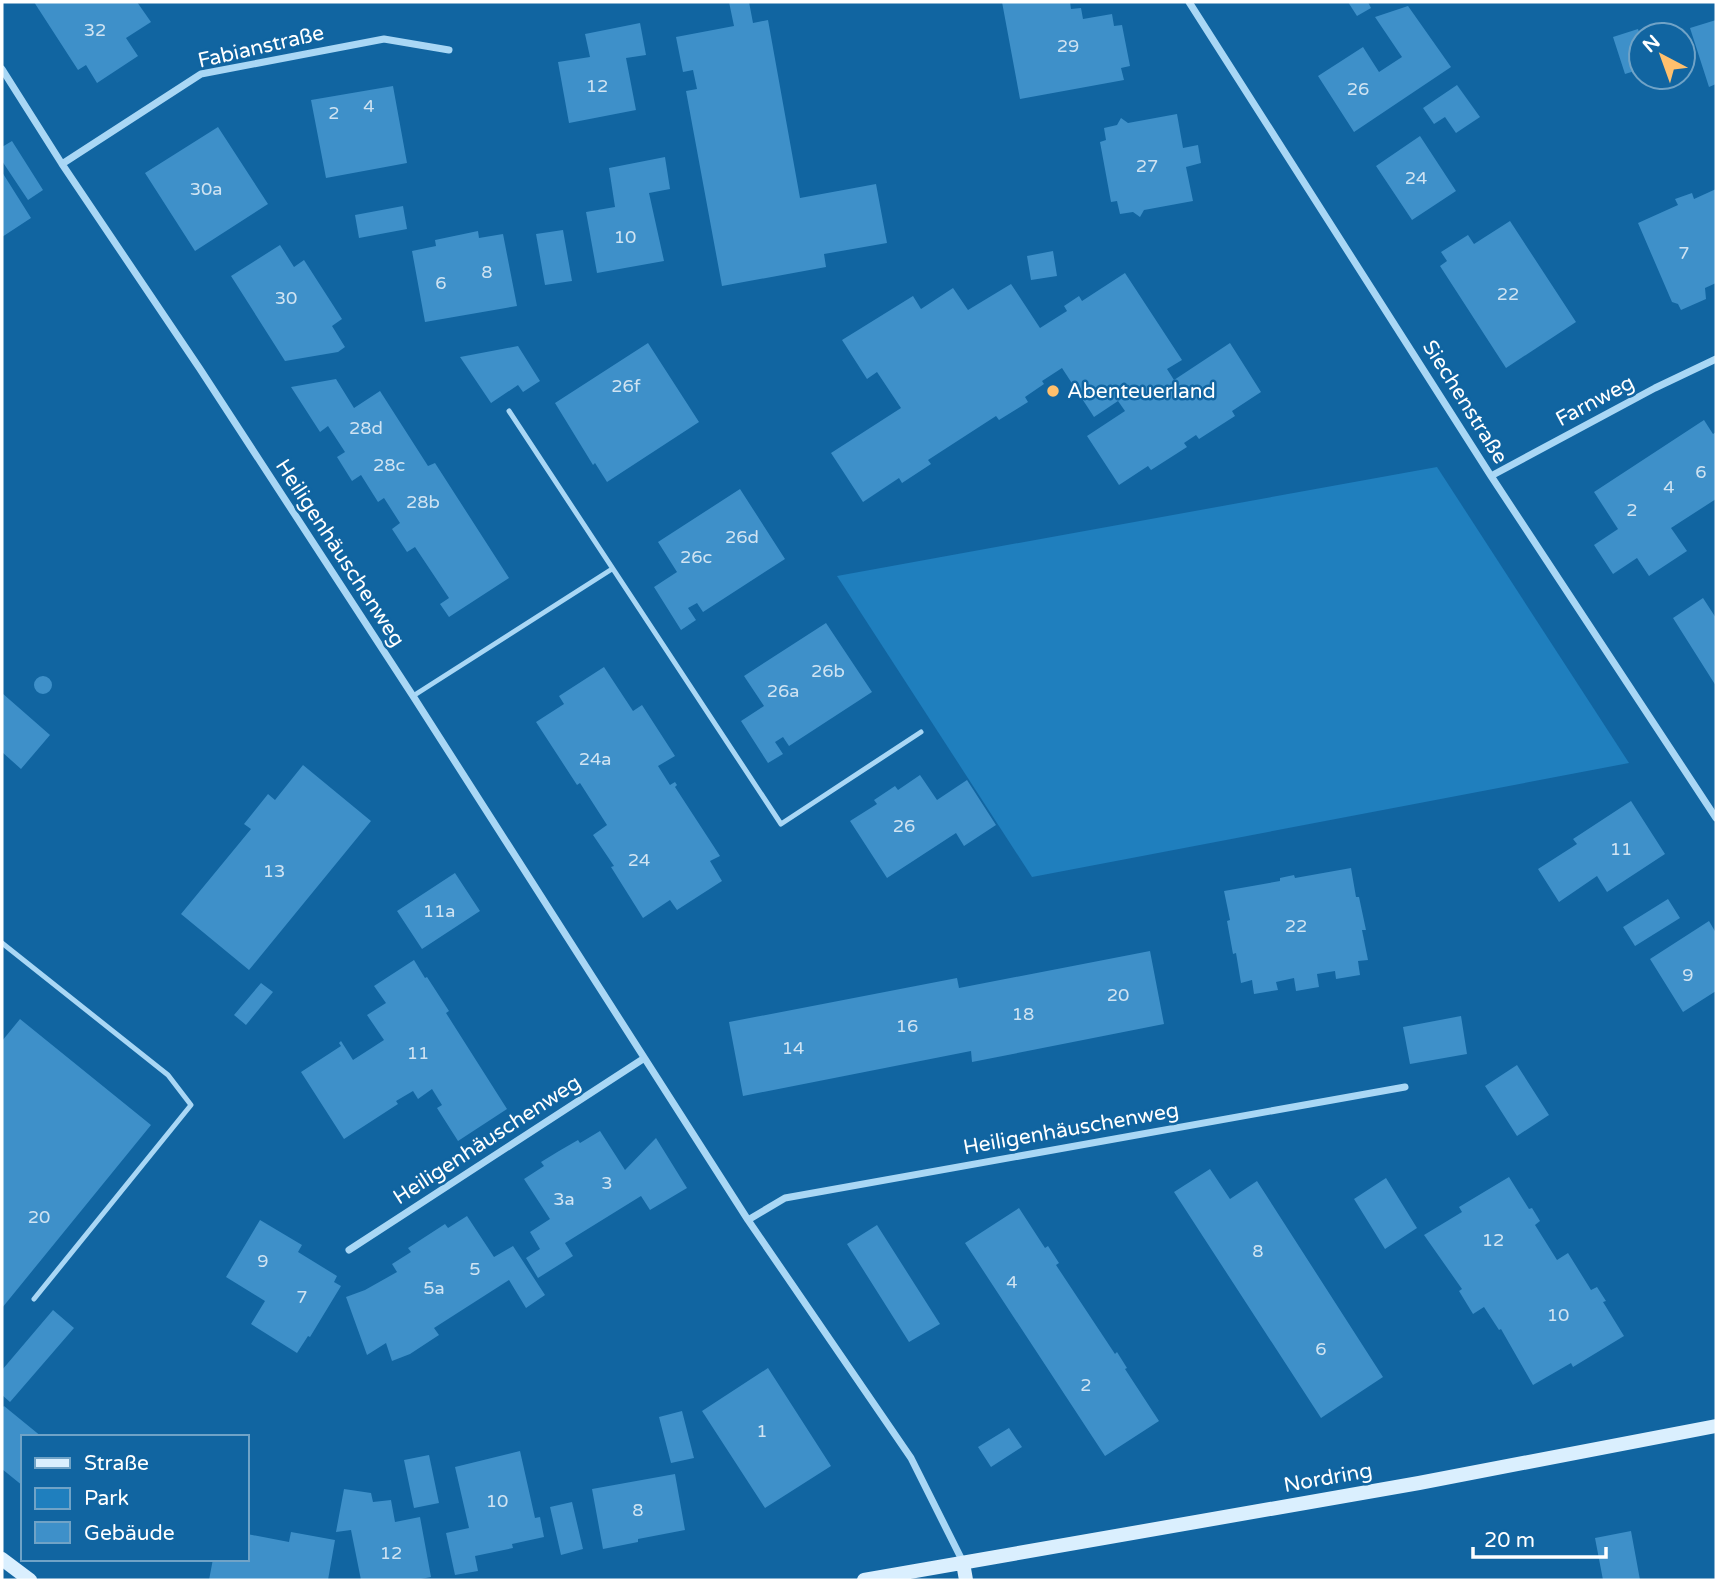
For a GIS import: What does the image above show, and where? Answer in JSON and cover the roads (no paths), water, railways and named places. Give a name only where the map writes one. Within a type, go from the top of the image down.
[{"type":"main road","name":"Nordring","points":[[864,1580],[1406,1486],[1716,1426]]},
{"type":"main road","points":[[2,1559],[30,1580]]},
{"type":"main road","points":[[963,1563],[966,1580]]},
{"type":"street","name":"Siechenstraße","points":[[1189,2],[1492,477],[1716,818]]},
{"type":"street","name":"Fabianstraße","points":[[62,164],[201,74],[384,38],[449,50]]},
{"type":"street","name":"Heiligenhäuschenweg","points":[[3,74],[200,369],[748,1220],[911,1458],[963,1563]]},
{"type":"street","name":"Farnweg","points":[[1492,477],[1655,388],[1716,359]]},
{"type":"street","name":"Heiligenhäuschenweg","points":[[349,1250],[643,1059]]},
{"type":"street","name":"Heiligenhäuschenweg","points":[[748,1220],[785,1198],[1405,1087]]},
{"type":"lane","points":[[509,411],[781,824],[920,732]]},
{"type":"lane","points":[[412,696],[612,569]]},
{"type":"lane","points":[[2,943],[168,1075],[191,1105],[34,1299]]},
{"type":"place","name":"Abenteuerland","points":[[1053,391]]}]
